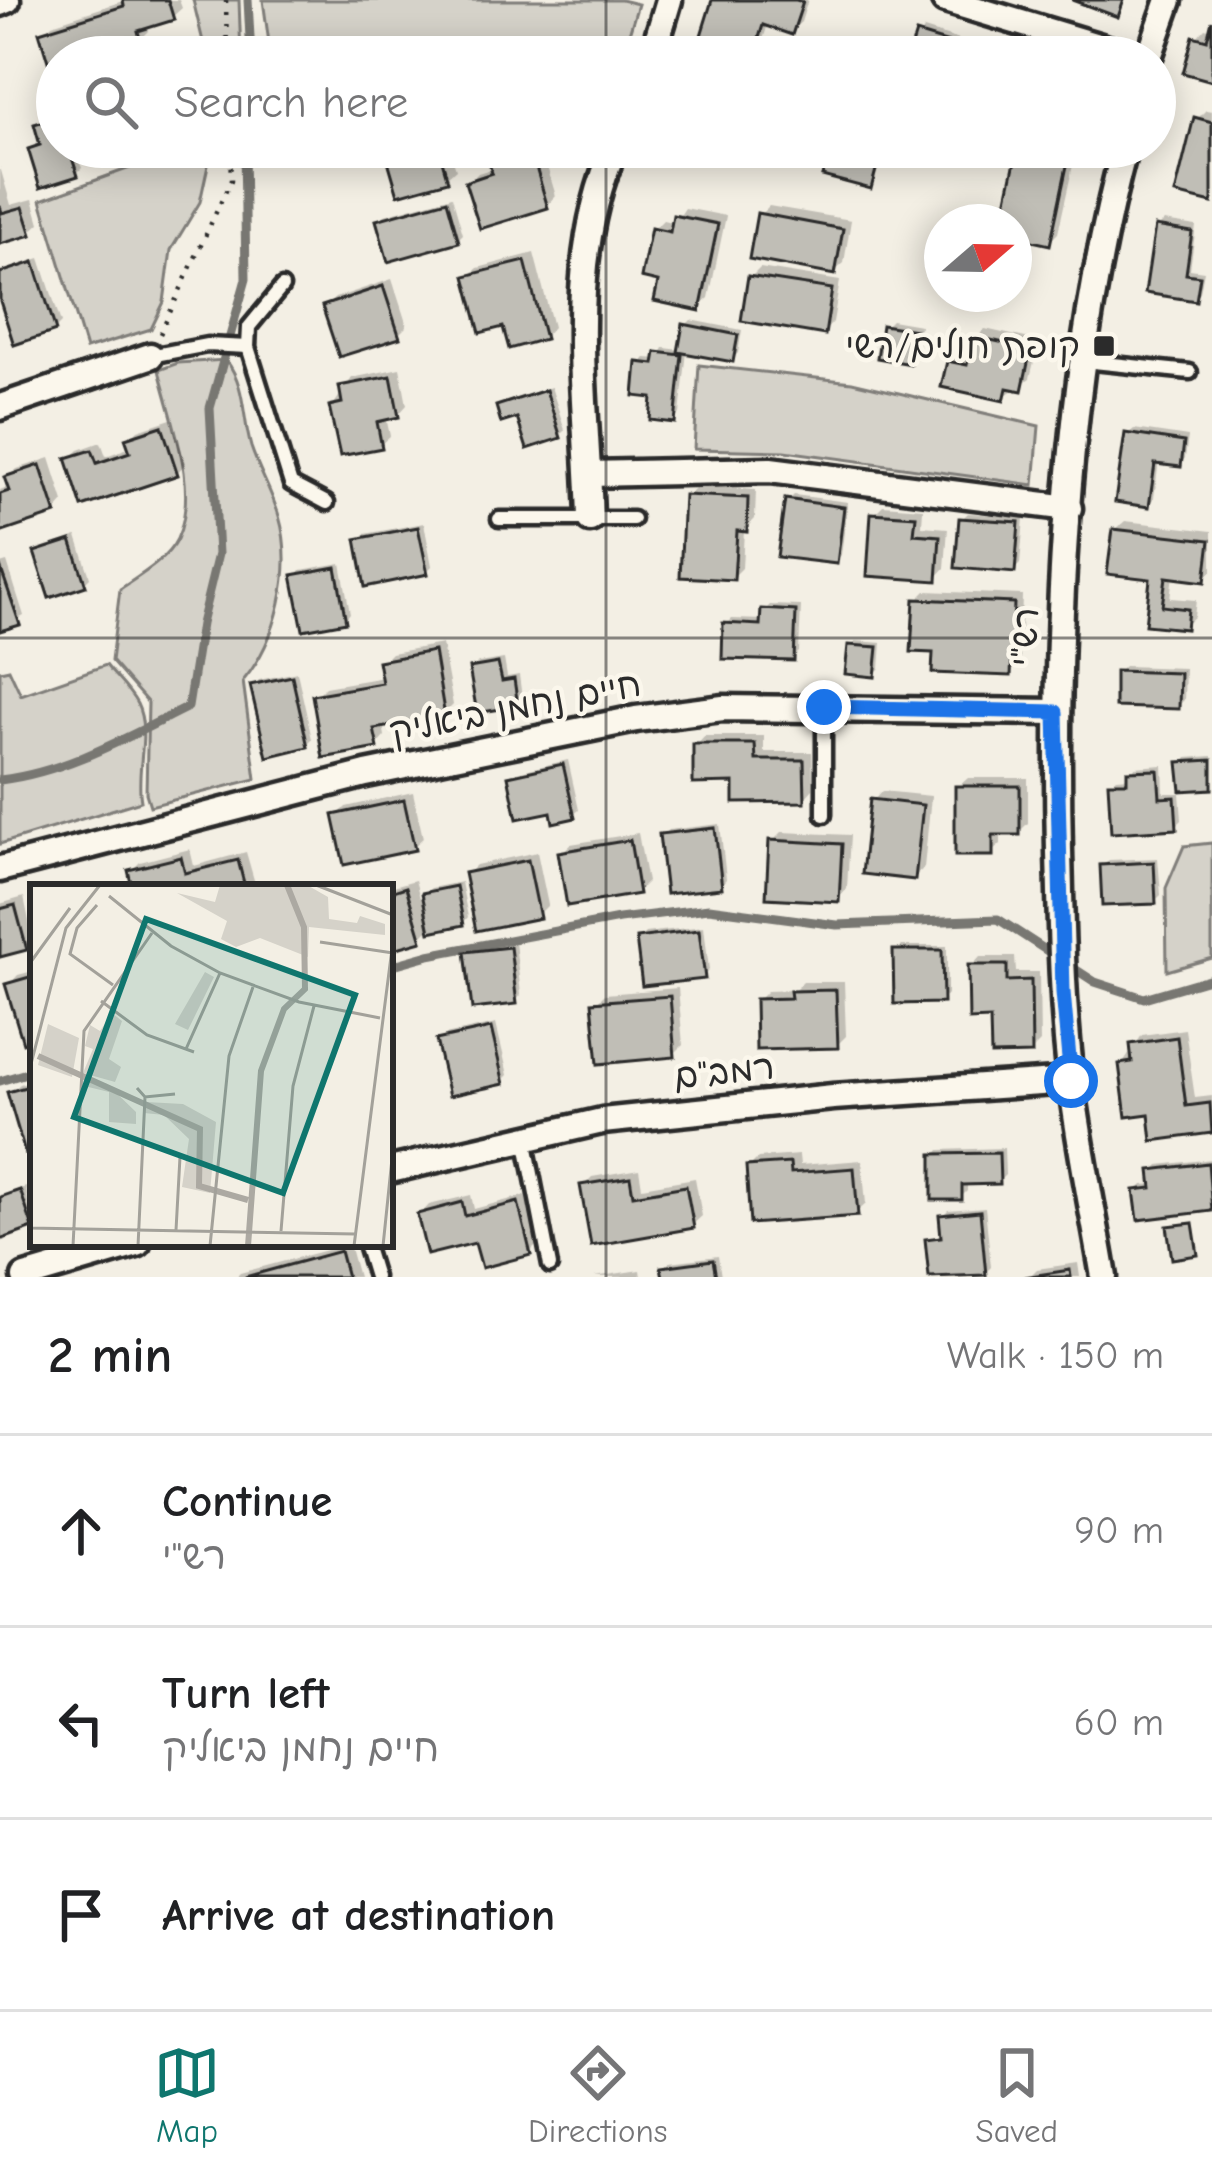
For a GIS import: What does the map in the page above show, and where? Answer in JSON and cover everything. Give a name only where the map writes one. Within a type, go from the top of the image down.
[{"type":"street","points":[[658,36],[668,0]]},
{"type":"street","points":[[945,0],[1064,36]]},
{"type":"street","points":[[1156,36],[1169,0]]},
{"type":"street","points":[[590,519],[582,305],[587,236],[605,168]]},
{"type":"street","name":"רש\"י","points":[[1104,1277],[1071,1081],[1063,992],[1056,712],[1084,361],[1119,168]]},
{"type":"street","points":[[0,407],[151,356]]},
{"type":"street","points":[[589,473],[770,470],[1069,508]]},
{"type":"street","name":"חיים נחמן ביאליק","points":[[0,868],[346,779],[636,718],[723,708],[1056,712]]},
{"type":"street","name":"רמב\"ם","points":[[393,1169],[602,1121],[710,1108],[1071,1081]]},
{"type":"street","points":[[25,1277],[127,1247]]},
{"type":"lane","points":[[282,286],[249,327],[248,347],[291,484],[327,502]]},
{"type":"lane","points":[[151,356],[207,346],[248,347]]},
{"type":"lane","points":[[1084,361],[1190,372]]},
{"type":"lane","points":[[499,519],[633,518]]},
{"type":"lane","points":[[824,707],[824,814]]},
{"type":"lane","points":[[525,1138],[550,1265]]},
{"type":"lane","points":[[366,1247],[374,1277]]},
{"type":"path","points":[[226,0],[227,36]]},
{"type":"path","points":[[151,356],[231,180],[231,168]]},
{"type":"shaded area","points":[[193,0],[239,0],[240,36],[202,36]]},
{"type":"shaded area","points":[[263,0],[621,0],[638,4],[628,36],[268,36]]},
{"type":"shaded area","points":[[130,168],[207,168],[200,202],[171,250],[164,302],[151,329],[86,349],[41,200]]},
{"type":"shaded area","points":[[226,360],[237,380],[251,447],[276,507],[285,559],[274,625],[243,681],[256,779],[150,806],[146,793],[148,703],[111,661],[120,589],[167,554],[183,519],[185,477],[159,370],[178,363]]},
{"type":"shaded area","points":[[699,365],[852,382],[1039,426],[1034,485],[785,451],[694,449]]},
{"type":"shaded area","points":[[106,665],[141,715],[141,801],[0,844],[0,671],[9,669],[21,695]]},
{"type":"shaded area","points":[[1212,843],[1212,958],[1167,971],[1166,888],[1184,846]]},
{"type":"building","points":[[123,0],[168,0],[174,20],[138,31],[139,36],[40,36],[39,32],[124,6]]},
{"type":"building","points":[[712,0],[803,2],[792,35],[763,25],[760,36],[701,36]]},
{"type":"building","points":[[1072,0],[1124,0],[1118,17]]},
{"type":"building","points":[[1212,20],[1212,81],[1183,73],[1193,36],[1207,40]]},
{"type":"building","points":[[1194,117],[1212,122],[1212,203],[1175,194]]},
{"type":"building","points":[[36,146],[36,168],[75,168],[78,176],[40,188],[28,149]]},
{"type":"building","points":[[390,168],[444,168],[448,181],[398,195]]},
{"type":"building","points":[[490,168],[536,168],[548,208],[480,229],[465,182],[492,173]]},
{"type":"building","points":[[824,168],[876,168],[871,189],[822,176]]},
{"type":"building","points":[[1014,168],[1066,168],[1050,245],[1032,241],[1032,204],[1006,204]]},
{"type":"building","points":[[447,200],[459,242],[388,262],[376,220]]},
{"type":"building","points":[[0,206],[2,213],[23,207],[32,235],[0,244]]},
{"type":"building","points":[[757,213],[843,229],[835,275],[749,259]]},
{"type":"building","points":[[673,215],[718,224],[700,311],[654,301],[658,282],[641,278],[651,228],[670,232]]},
{"type":"building","points":[[1155,226],[1192,232],[1186,274],[1200,276],[1196,301],[1145,293]]},
{"type":"building","points":[[525,261],[545,339],[509,349],[503,327],[480,333],[465,276]]},
{"type":"building","points":[[34,262],[56,331],[14,345],[0,301],[0,273]]},
{"type":"building","points":[[748,276],[832,289],[825,335],[741,321]]},
{"type":"building","points":[[383,286],[400,338],[339,357],[322,306]]},
{"type":"building","points":[[683,324],[738,335],[733,362],[678,352]]},
{"type":"building","points":[[882,325],[916,330],[911,364],[877,358]]},
{"type":"building","points":[[973,336],[1031,349],[1022,391],[1007,388],[1004,401],[941,387],[947,361],[967,365]]},
{"type":"building","points":[[656,352],[682,355],[675,423],[650,420],[652,398],[634,396],[637,362],[654,364]]},
{"type":"building","points":[[391,376],[399,417],[377,422],[382,448],[340,456],[329,406],[342,403],[339,386]]},
{"type":"building","points":[[546,390],[561,438],[527,449],[517,418],[501,423],[496,406]]},
{"type":"building","points":[[162,426],[178,475],[82,507],[66,458],[92,450],[97,463],[130,452],[125,438]]},
{"type":"building","points":[[1125,433],[1184,442],[1181,467],[1155,464],[1149,507],[1115,502]]},
{"type":"building","points":[[40,465],[56,514],[0,533],[0,494],[9,491],[4,477]]},
{"type":"building","points":[[684,495],[748,498],[747,532],[737,531],[734,580],[680,577]]},
{"type":"building","points":[[785,499],[844,507],[837,564],[777,557]]},
{"type":"building","points":[[871,513],[916,516],[914,534],[940,536],[937,581],[867,576]]},
{"type":"building","points":[[959,518],[1019,522],[1015,573],[955,568]]},
{"type":"building","points":[[418,527],[428,574],[365,587],[356,539]]},
{"type":"building","points":[[1113,529],[1210,540],[1205,582],[1166,577],[1162,606],[1188,609],[1186,629],[1145,625],[1150,579],[1107,574]]},
{"type":"building","points":[[71,540],[86,586],[49,598],[34,552]]},
{"type":"building","points":[[0,566],[20,625],[0,631]]},
{"type":"building","points":[[336,567],[346,622],[303,630],[292,575]]},
{"type":"building","points":[[914,599],[1014,603],[1011,676],[932,673],[933,653],[911,652]]},
{"type":"building","points":[[761,609],[796,611],[794,661],[722,659],[723,623],[760,625]]},
{"type":"building","points":[[848,645],[878,647],[875,677],[845,674]]},
{"type":"building","points":[[434,651],[445,717],[374,729],[378,748],[323,758],[312,695],[382,683],[378,661]]},
{"type":"building","points":[[498,663],[502,681],[514,679],[518,706],[477,713],[469,668]]},
{"type":"building","points":[[1115,671],[1180,673],[1179,709],[1115,707]]},
{"type":"building","points":[[292,676],[308,747],[267,757],[250,685]]},
{"type":"building","points":[[693,744],[755,744],[756,760],[804,760],[805,802],[734,803],[734,783],[693,784]]},
{"type":"building","points":[[1212,760],[1212,789],[1181,791],[1178,762]]},
{"type":"building","points":[[563,764],[575,818],[553,823],[551,812],[517,819],[508,776]]},
{"type":"building","points":[[1158,770],[1160,798],[1175,797],[1177,829],[1111,833],[1108,782],[1127,782],[1127,771]]},
{"type":"building","points":[[955,786],[1020,786],[1020,835],[993,835],[993,856],[955,856]]},
{"type":"building","points":[[870,799],[923,805],[915,880],[862,874]]},
{"type":"building","points":[[404,800],[415,850],[344,865],[333,815]]},
{"type":"building","points":[[715,828],[722,888],[666,894],[659,834]]},
{"type":"building","points":[[630,840],[639,894],[567,906],[558,852]]},
{"type":"building","points":[[769,840],[842,844],[839,902],[766,898]]},
{"type":"building","points":[[181,857],[185,873],[238,860],[244,884],[131,884],[128,870]]},
{"type":"building","points":[[528,860],[540,918],[476,931],[464,873]]},
{"type":"building","points":[[1154,862],[1156,904],[1102,906],[1100,865]]},
{"type":"building","points":[[456,886],[464,925],[430,932],[422,893]]},
{"type":"building","points":[[406,887],[422,941],[393,949],[393,891]]},
{"type":"building","points":[[15,905],[27,950],[0,957],[0,909]]},
{"type":"building","points":[[699,930],[705,979],[642,986],[636,938]]},
{"type":"building","points":[[510,947],[517,1004],[472,1009],[465,952]]},
{"type":"building","points":[[893,950],[942,950],[943,1003],[894,1004]]},
{"type":"building","points":[[968,965],[1007,965],[1007,981],[1031,980],[1032,1054],[991,1055],[990,1019],[969,1020]]},
{"type":"building","points":[[30,977],[30,1041],[23,1043],[5,984]]},
{"type":"building","points":[[836,990],[838,1048],[756,1050],[755,999],[791,998],[790,991]]},
{"type":"building","points":[[670,996],[675,1057],[598,1064],[592,1002]]},
{"type":"building","points":[[491,1028],[504,1084],[449,1096],[436,1040]]},
{"type":"building","points":[[1177,1037],[1186,1106],[1210,1103],[1212,1133],[1152,1141],[1149,1114],[1126,1117],[1119,1064],[1132,1062],[1130,1044]]},
{"type":"building","points":[[30,1086],[30,1151],[25,1153],[7,1092]]},
{"type":"building","points":[[999,1153],[1000,1184],[962,1185],[962,1200],[932,1200],[932,1154]]},
{"type":"building","points":[[790,1163],[791,1173],[854,1168],[858,1216],[750,1224],[746,1166]]},
{"type":"building","points":[[1208,1163],[1212,1211],[1138,1220],[1134,1190],[1152,1188],[1150,1170]]},
{"type":"building","points":[[630,1177],[633,1195],[686,1186],[694,1228],[591,1246],[580,1185]]},
{"type":"building","points":[[20,1190],[30,1229],[0,1240],[0,1197]]},
{"type":"building","points":[[462,1202],[465,1216],[518,1202],[531,1255],[482,1268],[475,1243],[427,1255],[417,1214]]},
{"type":"building","points":[[980,1211],[986,1275],[929,1277],[925,1239],[941,1237],[939,1215]]},
{"type":"building","points":[[1193,1223],[1198,1255],[1172,1259],[1167,1226]]},
{"type":"building","points":[[340,1251],[347,1277],[245,1277]]},
{"type":"building","points":[[713,1260],[716,1277],[663,1277],[661,1267]]},
{"type":"building","points":[[1070,1270],[1071,1277],[1024,1277]]},
{"type":"waterway","points":[[248,0],[250,36]]},
{"type":"waterway","points":[[0,780],[73,761],[188,707],[218,554],[210,408],[246,279],[244,168]]},
{"type":"waterway","points":[[393,965],[619,919],[709,908],[837,925],[998,919],[1095,982],[1144,998],[1212,978]]},
{"type":"waterway","points":[[0,1081],[30,1072]]},
{"type":"place","name":"קופת חולים/רשי","points":[[1104,346]]},
{"type":"route","points":[[824,707],[1056,712],[1063,992],[1071,1081]]}]
